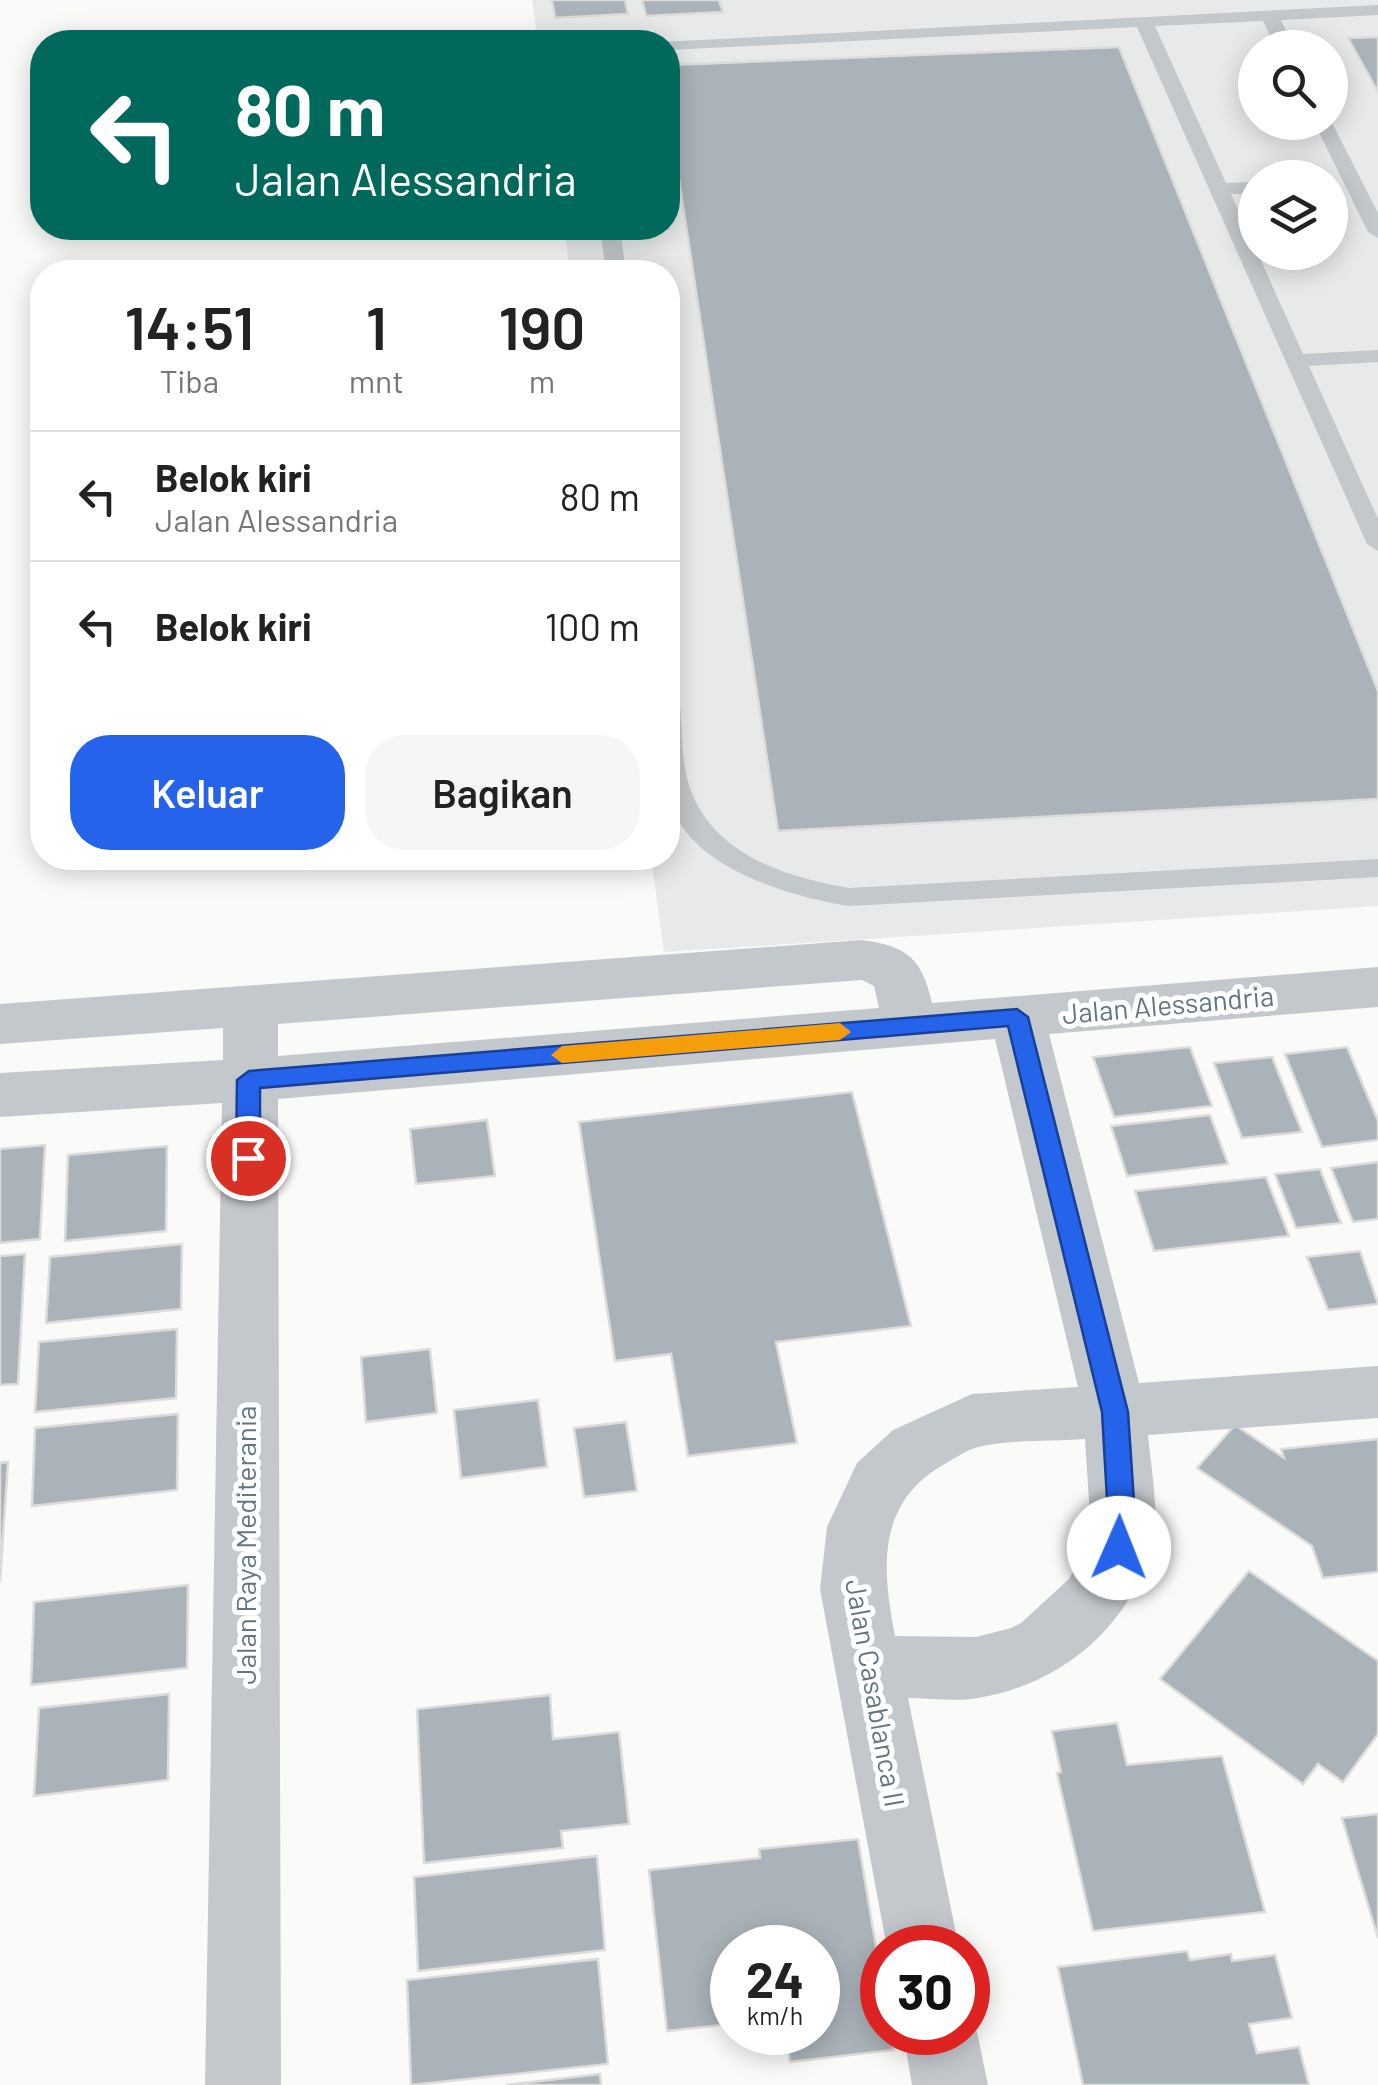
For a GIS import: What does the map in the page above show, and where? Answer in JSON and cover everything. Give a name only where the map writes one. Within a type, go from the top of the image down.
[{"type":"street","points":[[0,1024],[862,960],[879,962],[899,976],[910,1026]]},
{"type":"street","name":"Jalan Alessandria","points":[[0,1095],[249,1080],[1378,987]]},
{"type":"street","name":"Jalan Raya Mediterania","points":[[243,2085],[250,1005]]},
{"type":"street","points":[[868,1666],[976,1668],[1016,1658],[1045,1644],[1070,1624],[1092,1600],[1119,1548],[1122,1517],[1115,1412],[1017,1017]]},
{"type":"street","name":"Jalan Casablanca II","points":[[919,1925],[853,1589],[854,1539],[867,1497],[895,1465],[934,1436],[972,1421],[1378,1392]]},
{"type":"street","points":[[944,2055],[950,2085]]},
{"type":"lane","points":[[680,44],[1378,10]]},
{"type":"lane","points":[[1269,14],[1277,30]]},
{"type":"lane","points":[[1143,20],[1378,544]]},
{"type":"lane","points":[[1332,140],[1378,232]]},
{"type":"lane","points":[[1348,183],[1353,183]]},
{"type":"lane","points":[[1219,190],[1238,189]]},
{"type":"lane","points":[[1296,361],[1378,356]]},
{"type":"lane","points":[[680,794],[691,818],[716,846],[753,872],[802,890],[849,897],[1378,868]]},
{"type":"shaded area","points":[[532,0],[1378,0],[1378,906],[664,952],[653,870],[680,870],[680,260],[568,260],[566,240],[680,240],[680,30],[536,30]]},
{"type":"building","points":[[552,0],[625,0],[628,14],[555,18]]},
{"type":"building","points":[[642,0],[719,0],[723,12],[646,16]]},
{"type":"building","points":[[1378,37],[1378,92],[1348,38]]},
{"type":"building","points":[[1119,47],[1378,691],[1378,799],[778,831],[680,186],[680,65]]},
{"type":"building","points":[[1190,1047],[1212,1106],[1114,1117],[1093,1057]]},
{"type":"building","points":[[1347,1047],[1378,1121],[1378,1140],[1322,1147],[1285,1054]]},
{"type":"building","points":[[1272,1057],[1302,1132],[1242,1138],[1214,1063]]},
{"type":"building","points":[[852,1092],[911,1326],[776,1342],[797,1443],[688,1456],[671,1354],[615,1361],[579,1122]]},
{"type":"building","points":[[1210,1115],[1228,1164],[1127,1176],[1111,1126]]},
{"type":"building","points":[[487,1120],[495,1176],[416,1184],[410,1129]]},
{"type":"building","points":[[45,1145],[40,1239],[0,1243],[0,1149]]},
{"type":"building","points":[[167,1146],[166,1231],[65,1241],[68,1155]]},
{"type":"building","points":[[1378,1162],[1378,1219],[1353,1222],[1331,1168]]},
{"type":"building","points":[[1320,1169],[1341,1223],[1296,1228],[1275,1174]]},
{"type":"building","points":[[1266,1177],[1289,1236],[1154,1251],[1135,1191]]},
{"type":"building","points":[[182,1244],[181,1309],[46,1323],[50,1257]]},
{"type":"building","points":[[1360,1251],[1378,1304],[1328,1310],[1307,1257]]},
{"type":"building","points":[[25,1254],[18,1384],[0,1385],[0,1256]]},
{"type":"building","points":[[177,1329],[176,1398],[35,1412],[39,1342]]},
{"type":"building","points":[[430,1349],[437,1413],[366,1422],[361,1357]]},
{"type":"building","points":[[538,1400],[547,1467],[461,1478],[454,1410]]},
{"type":"building","points":[[178,1414],[177,1490],[32,1506],[35,1428]]},
{"type":"building","points":[[626,1422],[637,1491],[584,1497],[574,1428]]},
{"type":"building","points":[[1235,1425],[1284,1458],[1281,1449],[1378,1439],[1378,1572],[1323,1578],[1312,1546],[1197,1468]]},
{"type":"building","points":[[8,1462],[0,1582],[0,1463]]},
{"type":"building","points":[[1249,1571],[1378,1661],[1378,1734],[1343,1782],[1318,1764],[1303,1784],[1160,1679]]},
{"type":"building","points":[[188,1585],[187,1668],[31,1685],[34,1602]]},
{"type":"building","points":[[169,1694],[168,1780],[34,1796],[39,1708]]},
{"type":"building","points":[[550,1695],[553,1739],[619,1732],[629,1824],[561,1831],[563,1848],[424,1863],[417,1709]]},
{"type":"building","points":[[1117,1723],[1127,1765],[1222,1756],[1265,1912],[1093,1931],[1057,1773],[1061,1772],[1052,1731]]},
{"type":"building","points":[[1378,1814],[1378,1938],[1342,1818]]},
{"type":"building","points":[[858,1839],[872,1925],[860,1925],[860,2054],[790,2062],[789,2055],[840,2055],[840,1925],[710,1925],[710,2026],[667,2031],[649,1870],[760,1858],[759,1849]]},
{"type":"building","points":[[597,1856],[605,1950],[418,1971],[414,1877]]},
{"type":"building","points":[[1187,1951],[1190,1960],[1231,1954],[1232,1961],[1275,1955],[1292,2018],[1249,2024],[1257,2053],[1299,2047],[1309,2085],[1083,2085],[1058,1967]]},
{"type":"building","points":[[598,1959],[608,2064],[411,2085],[407,1980]]},
{"type":"building","points":[[600,2074],[601,2085],[506,2085]]},
{"type":"slow traffic","points":[[562,1055],[840,1032]]},
{"type":"route","points":[[248,1158],[249,1080],[1017,1017],[1115,1412],[1122,1517],[1119,1548]]}]
